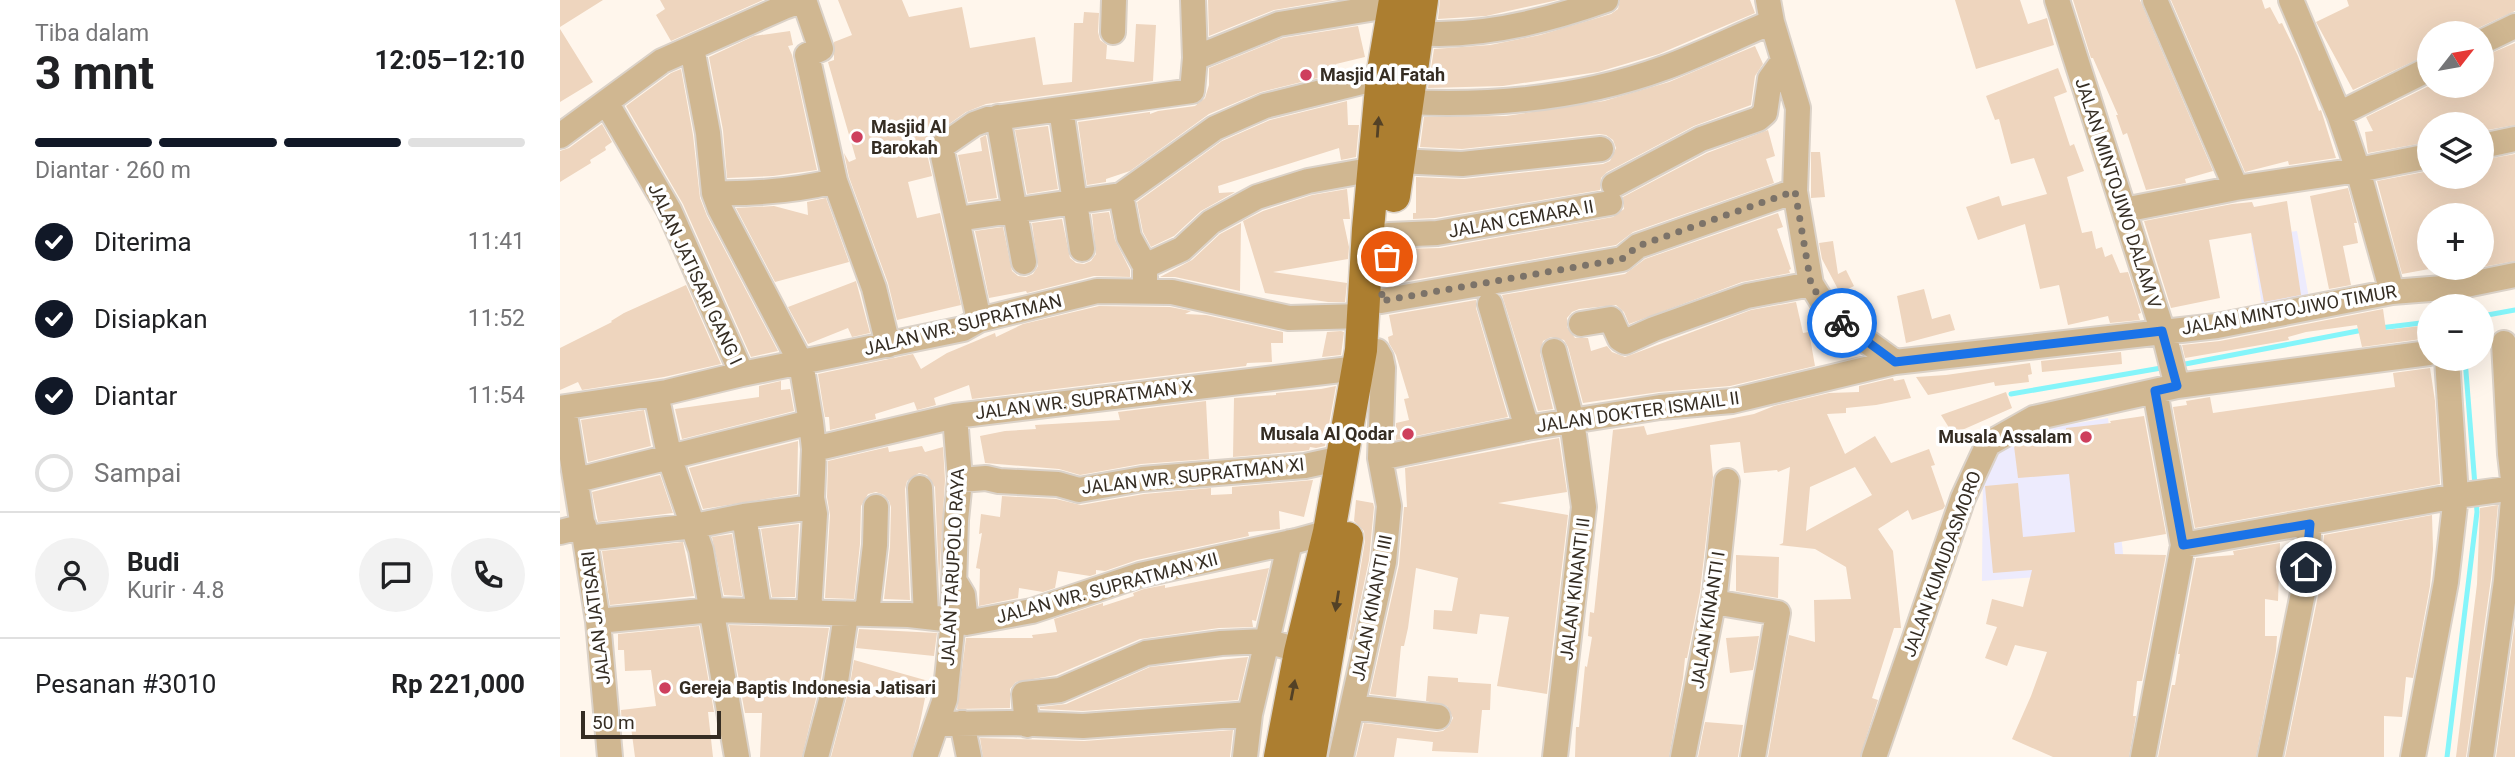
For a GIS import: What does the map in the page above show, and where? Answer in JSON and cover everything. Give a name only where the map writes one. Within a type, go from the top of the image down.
[{"type":"main road","points":[[1372,308],[1368,229],[1406,102],[1417,33],[1404,2]]},
{"type":"main road","points":[[1280,757],[1314,655],[1368,426],[1367,360],[1361,350],[1389,235],[1382,77],[1404,2]]},
{"type":"main road","points":[[1310,757],[1314,655],[1329,532],[1351,417],[1367,360]]},
{"type":"street","points":[[1113,32],[1114,0]]},
{"type":"street","points":[[979,320],[940,150],[943,144],[974,124],[993,118],[1192,91],[1195,58],[1194,0]]},
{"type":"street","points":[[1417,33],[1494,29],[1606,0]]},
{"type":"street","name":"JALAN MINTOJIWO DALAM V","points":[[2057,0],[2124,210],[2167,366],[2183,545]]},
{"type":"street","points":[[2155,0],[2236,188]]},
{"type":"street","points":[[2291,0],[2339,114],[2358,170],[2392,292]]},
{"type":"street","points":[[560,136],[662,61],[793,2],[821,49],[807,55],[835,181],[874,288],[888,345]]},
{"type":"street","points":[[1195,58],[1279,24],[1404,2]]},
{"type":"street","points":[[1406,102],[1501,102],[1604,87],[1664,68],[1770,11],[1798,108],[1795,191],[1811,284],[1826,308],[1840,322],[1895,362]]},
{"type":"street","points":[[2494,37],[2515,26]]},
{"type":"street","points":[[692,48],[706,121],[714,193],[801,363],[814,449],[815,514],[809,611]]},
{"type":"street","name":"JALAN CEMARA II","points":[[1389,235],[1437,233],[1612,194],[1701,139],[1758,119],[1765,113],[1770,79],[1783,61]]},
{"type":"street","points":[[2339,114],[2417,75]]},
{"type":"street","points":[[957,219],[1121,195],[1215,128],[1265,106],[1382,77]]},
{"type":"street","name":"JALAN JATISARI GANG I","points":[[606,102],[669,210],[742,374]]},
{"type":"street","points":[[1061,109],[1083,249]]},
{"type":"street","points":[[993,118],[1024,262]]},
{"type":"street","points":[[2494,143],[2515,139]]},
{"type":"street","points":[[1145,265],[1182,249],[1211,222],[1257,197],[1308,181],[1386,165],[1462,164],[1601,149]]},
{"type":"street","points":[[2124,210],[2236,188],[2417,158]]},
{"type":"street","points":[[714,193],[760,194],[835,181]]},
{"type":"street","name":"JALAN WR. SUPRATMAN","points":[[562,408],[656,394],[962,329],[979,320],[1097,291],[1172,292],[1289,318],[1372,308],[1622,259],[1638,246],[1795,191]]},
{"type":"street","points":[[1121,195],[1129,237],[1145,265],[1145,292]]},
{"type":"street","name":"JALAN MINTOJIWO TIMUR","points":[[1895,362],[2167,366],[2217,326],[2392,292],[2456,287],[2515,275]]},
{"type":"street","points":[[1581,324],[1611,319],[1620,339],[1625,342],[1747,296],[1811,284]]},
{"type":"street","points":[[1490,304],[1528,428]]},
{"type":"street","points":[[2482,757],[2506,581],[2511,489],[2500,343]]},
{"type":"street","name":"JALAN KINANTI II","points":[[1554,351],[1573,421],[1584,517],[1555,757]]},
{"type":"street","name":"JALAN KUMUDASMORO","points":[[1874,757],[1963,498],[1988,444],[2034,418],[2167,366],[2417,354]]},
{"type":"street","name":"JALAN KINANTI III","points":[[1341,757],[1384,562],[1389,506],[1380,458],[1383,368],[1381,358],[1367,360]]},
{"type":"street","name":"JALAN WR. SUPRATMAN X","points":[[814,449],[955,416],[1367,360]]},
{"type":"street","name":"JALAN DOKTER ISMAIL II","points":[[1380,458],[1528,428],[1660,407],[1732,401],[1895,362]]},
{"type":"street","points":[[2413,757],[2461,495],[2448,371]]},
{"type":"street","points":[[656,394],[670,459],[701,550],[737,757]]},
{"type":"street","name":"JALAN JATISARI","points":[[562,408],[577,480],[598,621],[610,757]]},
{"type":"street","name":"JALAN TARUPOLO RAYA","points":[[925,757],[945,699],[959,621],[954,580],[960,480],[955,416]]},
{"type":"street","points":[[577,480],[811,422]]},
{"type":"street","name":"JALAN WR. SUPRATMAN XI","points":[[960,480],[986,478],[1058,484],[1079,490],[1142,479],[1305,466],[1342,458]]},
{"type":"street","name":"JALAN KINANTI I","points":[[1683,757],[1714,602],[1727,481]]},
{"type":"street","points":[[920,488],[926,617]]},
{"type":"street","points":[[2143,757],[2183,545],[2461,495],[2511,489]]},
{"type":"street","points":[[560,532],[694,526],[813,507]]},
{"type":"street","points":[[816,757],[875,545],[876,507]]},
{"type":"street","points":[[744,516],[759,610]]},
{"type":"street","points":[[2270,757],[2304,588],[2310,524]]},
{"type":"street","name":"JALAN WR. SUPRATMAN XII","points":[[598,621],[712,610],[759,610],[926,617],[959,621],[1032,611],[1140,575],[1329,532]]},
{"type":"street","points":[[1245,757],[1250,714],[1290,542]]},
{"type":"street","points":[[1714,602],[1778,613],[1754,757]]},
{"type":"street","points":[[1027,725],[1023,696],[1025,694],[1059,690],[1146,653],[1221,643],[1266,641],[1314,655]]},
{"type":"street","points":[[1352,707],[1438,717]]},
{"type":"street","points":[[937,723],[1083,726],[1250,714]]},
{"type":"street","points":[[962,723],[969,757]]},
{"type":"shaded area","points":[[2297,231],[2310,304],[2263,311],[2251,237]]},
{"type":"shaded area","points":[[2108,418],[2125,571],[1982,581],[1983,467],[2004,444],[2031,431]]},
{"type":"building","points":[[560,0],[603,0],[560,27]]},
{"type":"building","points":[[660,0],[763,0],[671,41],[656,15],[665,9]]},
{"type":"building","points":[[838,0],[902,0],[909,17],[962,7],[970,48],[1035,37],[1043,85],[1072,82],[1074,23],[1083,23],[1084,12],[1099,13],[1098,32],[1100,40],[1107,45],[1106,59],[1134,62],[1136,24],[1156,25],[1153,81],[986,104],[966,112],[949,124],[934,126],[936,133],[928,141],[926,149],[932,176],[908,182],[917,218],[940,213],[961,305],[897,320],[888,283],[849,177],[844,153],[849,162],[856,159],[828,62],[834,60],[834,42],[852,35]]},
{"type":"building","points":[[1208,0],[1333,0],[1274,10],[1209,36]]},
{"type":"building","points":[[1440,0],[1558,0],[1486,16],[1438,19]]},
{"type":"building","points":[[1620,0],[1750,0],[1755,13],[1659,54],[1598,72],[1503,86],[1428,88],[1434,49],[1490,45],[1540,35],[1611,14],[1618,9]]},
{"type":"building","points":[[1955,0],[2020,0],[2028,24],[2047,18],[2054,45],[1976,69]]},
{"type":"building","points":[[2073,0],[2140,0],[2213,171],[2185,179],[2186,183],[2146,190],[2127,133],[2123,135],[2118,115],[2091,58]]},
{"type":"building","points":[[2171,0],[2262,0],[2265,9],[2270,7],[2279,24],[2282,23],[2298,56],[2319,111],[2321,110],[2336,158],[2289,165],[2288,161],[2245,172]]},
{"type":"building","points":[[2347,0],[2515,0],[2515,11],[2493,21],[2417,21],[2417,60],[2353,90],[2316,22],[2349,6]]},
{"type":"building","points":[[1358,26],[1365,57],[1336,64],[1338,73],[1261,92],[1209,114],[1130,171],[1106,179],[1106,182],[1087,185],[1078,122],[1195,106],[1205,98],[1209,85],[1209,68],[1283,38]]},
{"type":"building","points":[[560,29],[593,82],[560,102]]},
{"type":"building","points":[[790,31],[793,45],[788,46],[817,170],[727,178],[723,130],[709,57],[754,36]]},
{"type":"building","points":[[2515,43],[2515,125],[2494,129],[2494,112],[2417,112],[2417,144],[2368,153],[2365,132],[2373,131],[2366,117],[2417,92],[2417,98],[2494,98],[2494,52]]},
{"type":"building","points":[[1755,46],[1763,64],[1755,76],[1751,105],[1694,126],[1607,172],[1601,178],[1600,190],[1435,218],[1413,219],[1413,213],[1416,213],[1416,177],[1464,179],[1603,164],[1610,161],[1616,148],[1613,140],[1599,134],[1462,149],[1420,147],[1424,117],[1506,116],[1604,101],[1669,82]]},
{"type":"building","points":[[2058,68],[2067,92],[2054,97],[2070,146],[2074,144],[2084,171],[2067,177],[2082,233],[2092,231],[2096,249],[2102,247],[2105,257],[2112,254],[2120,273],[2128,272],[2141,313],[2138,314],[2140,320],[2110,323],[2108,316],[2068,325],[2059,285],[2040,289],[2025,224],[1978,240],[1966,207],[1999,196],[2002,206],[2047,194],[2034,158],[2011,164],[1999,119],[1995,120],[1986,96]]},
{"type":"building","points":[[681,69],[693,135],[700,198],[778,351],[751,357],[683,204],[626,106],[671,73]]},
{"type":"building","points":[[1347,101],[1348,125],[1359,125],[1356,157],[1341,160],[1339,148],[1218,186],[1219,193],[1235,192],[1201,211],[1174,236],[1151,247],[1143,232],[1137,202],[1222,141],[1270,120]]},
{"type":"building","points":[[602,124],[612,142],[605,147],[606,150],[590,160],[591,163],[560,182],[560,151],[569,148]]},
{"type":"building","points":[[1048,126],[1058,189],[1027,194],[1015,130]]},
{"type":"building","points":[[1768,130],[1775,156],[1766,159],[1774,183],[1633,232],[1616,245],[1390,284],[1390,270],[1399,269],[1402,249],[1440,248],[1613,217],[1624,209],[1623,197],[1707,153]]},
{"type":"building","points":[[986,135],[997,198],[968,202],[958,155],[982,151],[980,138]]},
{"type":"building","points":[[1811,152],[1820,152],[1825,197],[1811,198]]},
{"type":"building","points":[[2515,154],[2515,261],[2494,265],[2494,203],[2417,203],[2417,271],[2402,274],[2377,181],[2417,173],[2417,189],[2494,189],[2494,158]]},
{"type":"building","points":[[2348,188],[2357,223],[2354,223],[2358,243],[2343,246],[2351,285],[2329,289],[2310,196]]},
{"type":"building","points":[[1347,189],[1350,219],[1343,219],[1349,247],[1348,259],[1273,272],[1347,283],[1345,302],[1265,293],[1243,221],[1263,211],[1312,195]]},
{"type":"building","points":[[826,198],[849,262],[775,282],[736,208],[774,206],[808,215],[807,202]]},
{"type":"building","points":[[2287,201],[2301,295],[2264,302],[2251,233],[2209,240],[2220,298],[2171,308],[2144,221],[2232,204],[2252,202],[2254,207]]},
{"type":"building","points":[[1109,212],[1115,240],[1130,270],[1130,277],[1094,276],[1027,293],[1026,291],[989,298],[975,231],[1003,227],[1012,271],[1018,276],[1026,277],[1033,274],[1038,266],[1032,223],[1062,219],[1070,258],[1076,263],[1084,264],[1091,261],[1096,254],[1092,214]]},
{"type":"building","points":[[1778,213],[1783,227],[1777,229],[1790,273],[1742,282],[1629,324],[1624,312],[1616,305],[1579,309],[1567,318],[1567,327],[1575,338],[1588,338],[1591,351],[1607,346],[1612,352],[1625,357],[1751,310],[1796,302],[1803,333],[1809,332],[1815,366],[1730,386],[1659,392],[1583,403],[1568,347],[1564,340],[1551,337],[1543,341],[1540,354],[1553,409],[1538,411],[1502,295],[1625,274],[1645,259]]},
{"type":"building","points":[[1241,223],[1240,291],[1175,277],[1160,277],[1192,260],[1220,234]]},
{"type":"building","points":[[1833,241],[1838,274],[1846,270],[1854,286],[1840,293],[1822,259],[1819,243]]},
{"type":"building","points":[[856,281],[870,333],[852,337],[848,328],[808,344],[788,307]]},
{"type":"building","points":[[686,285],[721,364],[664,377],[582,390],[578,382],[560,390],[560,348],[612,322],[624,313]]},
{"type":"building","points":[[1924,289],[1932,319],[1950,314],[1955,330],[1906,343],[1897,296]]},
{"type":"building","points":[[1476,300],[1476,308],[1508,417],[1396,440],[1396,423],[1409,420],[1404,399],[1409,398],[1396,355],[1389,343],[1388,337],[1393,335],[1389,315]]},
{"type":"building","points":[[1099,306],[1170,307],[1191,311],[1185,314],[1206,315],[1283,332],[1283,343],[1271,343],[1272,362],[1247,363],[1246,366],[972,399],[969,385],[934,398],[936,405],[917,410],[914,402],[875,414],[876,419],[830,430],[829,417],[825,417],[818,374],[913,354],[921,369],[947,353],[995,333],[996,337],[1023,324]]},
{"type":"building","points":[[2383,309],[2386,330],[2417,326],[2417,340],[2362,347],[2357,325],[2306,332],[2288,337],[2289,340],[2185,358],[2182,345],[2220,341]]},
{"type":"building","points":[[1327,332],[1344,332],[1341,355],[1322,357]]},
{"type":"building","points":[[2121,352],[2122,364],[2042,372],[2041,361]]},
{"type":"building","points":[[2030,363],[2032,374],[2028,375],[2029,382],[1995,386],[1994,382],[1928,395],[1916,377],[1946,375]]},
{"type":"building","points":[[2430,371],[2440,484],[2195,528],[2173,407],[2187,405],[2186,401],[2210,397],[2213,413],[2395,387],[2393,373]]},
{"type":"building","points":[[1893,378],[1894,381],[1904,379],[1911,398],[1846,408],[1846,413],[1827,414],[1845,454],[1875,436],[1891,463],[1929,449],[1935,465],[1931,466],[1945,506],[1912,520],[1908,510],[1878,529],[1893,551],[1901,628],[1894,628],[1872,698],[1878,700],[1860,757],[1768,757],[1789,635],[1815,642],[1814,600],[1851,599],[1846,567],[1815,549],[1779,545],[1783,543],[1790,467],[1778,472],[1744,473],[1740,442],[1710,445],[1713,477],[1700,592],[1685,658],[1669,757],[1575,757],[1576,727],[1579,727],[1585,666],[1587,667],[1592,637],[1588,636],[1590,612],[1594,613],[1613,430],[1644,426],[1647,435],[1754,414],[1774,406],[1829,393],[1859,392],[1859,386]],"holes":[[[1855,467],[1872,495],[1806,531],[1810,487]]]},
{"type":"building","points":[[781,381],[781,390],[790,389],[794,411],[682,439],[675,409],[759,397],[759,386]]},
{"type":"building","points":[[1336,386],[1325,446],[1310,447],[1309,450],[1303,451],[1233,457],[1234,398]]},
{"type":"building","points":[[2006,392],[2012,408],[1953,434],[1941,415]]},
{"type":"building","points":[[1206,401],[1209,459],[1141,464],[1080,475],[1059,469],[985,463],[980,436],[1036,429],[1035,425],[1120,420],[1118,412]]},
{"type":"building","points":[[644,410],[651,446],[588,462],[581,420]]},
{"type":"building","points":[[2144,416],[2166,534],[2114,543],[2115,554],[2166,555],[2142,681],[2137,681],[2133,716],[2136,716],[2129,757],[2053,757],[2012,739],[2047,652],[2015,645],[2007,666],[1985,658],[1997,627],[1986,624],[1992,599],[2023,607],[2032,570],[1993,573],[1985,486],[2018,483],[2023,537],[2075,532],[2069,474],[2018,478],[2014,446],[2067,440],[2066,428]]},
{"type":"building","points":[[1559,438],[1567,492],[1498,503],[1568,515],[1547,694],[1497,686],[1509,617],[1480,614],[1477,634],[1433,629],[1434,610],[1452,611],[1458,578],[1416,568],[1408,628],[1404,646],[1401,646],[1396,697],[1370,694],[1399,565],[1404,507],[1407,507],[1405,468]]},
{"type":"building","points":[[798,441],[797,494],[703,509],[689,468]]},
{"type":"building","points":[[922,446],[925,452],[943,447],[945,480],[939,580],[935,487],[927,475],[919,473],[907,481],[905,489],[910,600],[884,599],[891,507],[884,495],[876,492],[868,494],[861,506],[854,599],[825,598],[830,515],[827,497],[828,461],[888,447],[889,452]]},
{"type":"building","points":[[660,475],[673,513],[598,522],[592,492]]},
{"type":"building","points":[[1313,480],[1304,517],[1279,511],[1280,529],[1248,532],[1249,536],[1137,560],[1105,571],[1096,570],[1096,574],[1090,576],[1058,571],[1055,588],[1043,592],[1019,588],[1018,598],[979,606],[980,569],[976,568],[982,533],[979,534],[981,514],[1000,517],[1002,496],[1056,499],[1081,505],[1144,494],[1211,488],[1211,495],[1232,494],[1232,487]]},
{"type":"building","points":[[1356,500],[1373,503],[1374,507],[1369,560],[1352,640],[1349,639],[1365,541],[1364,531],[1354,521]]},
{"type":"building","points":[[2498,505],[2491,579],[2466,757],[2456,757],[2477,584],[2480,508]]},
{"type":"building","points":[[2432,515],[2430,586],[2413,678],[2406,677],[2402,717],[2384,716],[2384,757],[2285,757],[2319,591],[2324,535]]},
{"type":"building","points":[[799,524],[795,597],[772,597],[761,529]]},
{"type":"building","points":[[732,534],[742,596],[724,595],[712,537]]},
{"type":"building","points":[[683,542],[694,596],[610,605],[602,551]]},
{"type":"building","points":[[2280,543],[2278,601],[2265,599],[2265,636],[2277,636],[2256,757],[2158,757],[2172,685],[2175,685],[2196,558],[2234,555],[2233,551]]},
{"type":"building","points":[[1736,555],[1779,557],[1778,598],[1736,591]]},
{"type":"building","points":[[1269,568],[1256,621],[1252,620],[1253,627],[1219,628],[1140,639],[1056,675],[1016,682],[1010,689],[1010,708],[957,709],[966,638],[1033,638],[1032,635],[1057,632],[1054,619],[1134,596],[1133,593],[1144,589],[1165,585],[1165,588]]},
{"type":"building","points":[[2515,623],[2515,757],[2496,757]]},
{"type":"building","points":[[729,625],[829,628],[821,678],[802,757],[760,757],[762,713],[745,713]]},
{"type":"building","points":[[699,626],[714,712],[708,712],[713,757],[635,757],[631,727],[622,728],[621,710],[656,706],[651,670],[625,671],[624,650],[618,650],[618,634]]},
{"type":"building","points":[[859,629],[937,633],[934,656],[856,648]]},
{"type":"building","points":[[1759,636],[1753,670],[1730,673],[1726,638]]},
{"type":"building","points":[[1248,657],[1238,700],[1083,711],[1040,709],[1066,704],[1150,667]]},
{"type":"building","points":[[854,660],[932,682],[925,698],[911,757],[831,757]]},
{"type":"building","points":[[1428,676],[1458,678],[1458,682],[1491,684],[1490,710],[1482,710],[1478,753],[1432,751],[1433,742],[1397,738],[1394,757],[1356,757],[1364,723],[1436,732],[1449,726],[1453,718],[1447,706],[1426,701]]},
{"type":"building","points":[[1705,722],[1743,725],[1738,757],[1698,757]]},
{"type":"building","points":[[1233,730],[1230,757],[983,757],[980,738],[1084,741]]},
{"type":"waterway","points":[[2494,314],[2515,310]]},
{"type":"waterway","points":[[2380,328],[2417,323]]},
{"type":"waterway","points":[[2180,365],[2363,330]]},
{"type":"waterway","points":[[2011,394],[2167,367]]},
{"type":"waterway","points":[[2466,371],[2475,486]]},
{"type":"waterway","points":[[2447,757],[2477,512],[2476,499]]},
{"type":"way so far","points":[[1387,257],[1381,301],[1622,259],[1638,246],[1795,191],[1811,284],[1826,308],[1842,323]]},
{"type":"place","name":"Masjid Al Fatah","points":[[1306,75]]},
{"type":"place","name":"Masjid Al Barokah","points":[[857,137]]},
{"type":"place","name":"Musala Al Qodar","points":[[1408,434]]},
{"type":"place","name":"Musala Assalam","points":[[2086,437]]},
{"type":"place","name":"Gereja Baptis Indonesia Jatisari","points":[[665,688]]},
{"type":"route","points":[[1842,323],[1895,362],[2162,331],[2177,386],[2155,391],[2183,545],[2310,524],[2306,567]]}]
